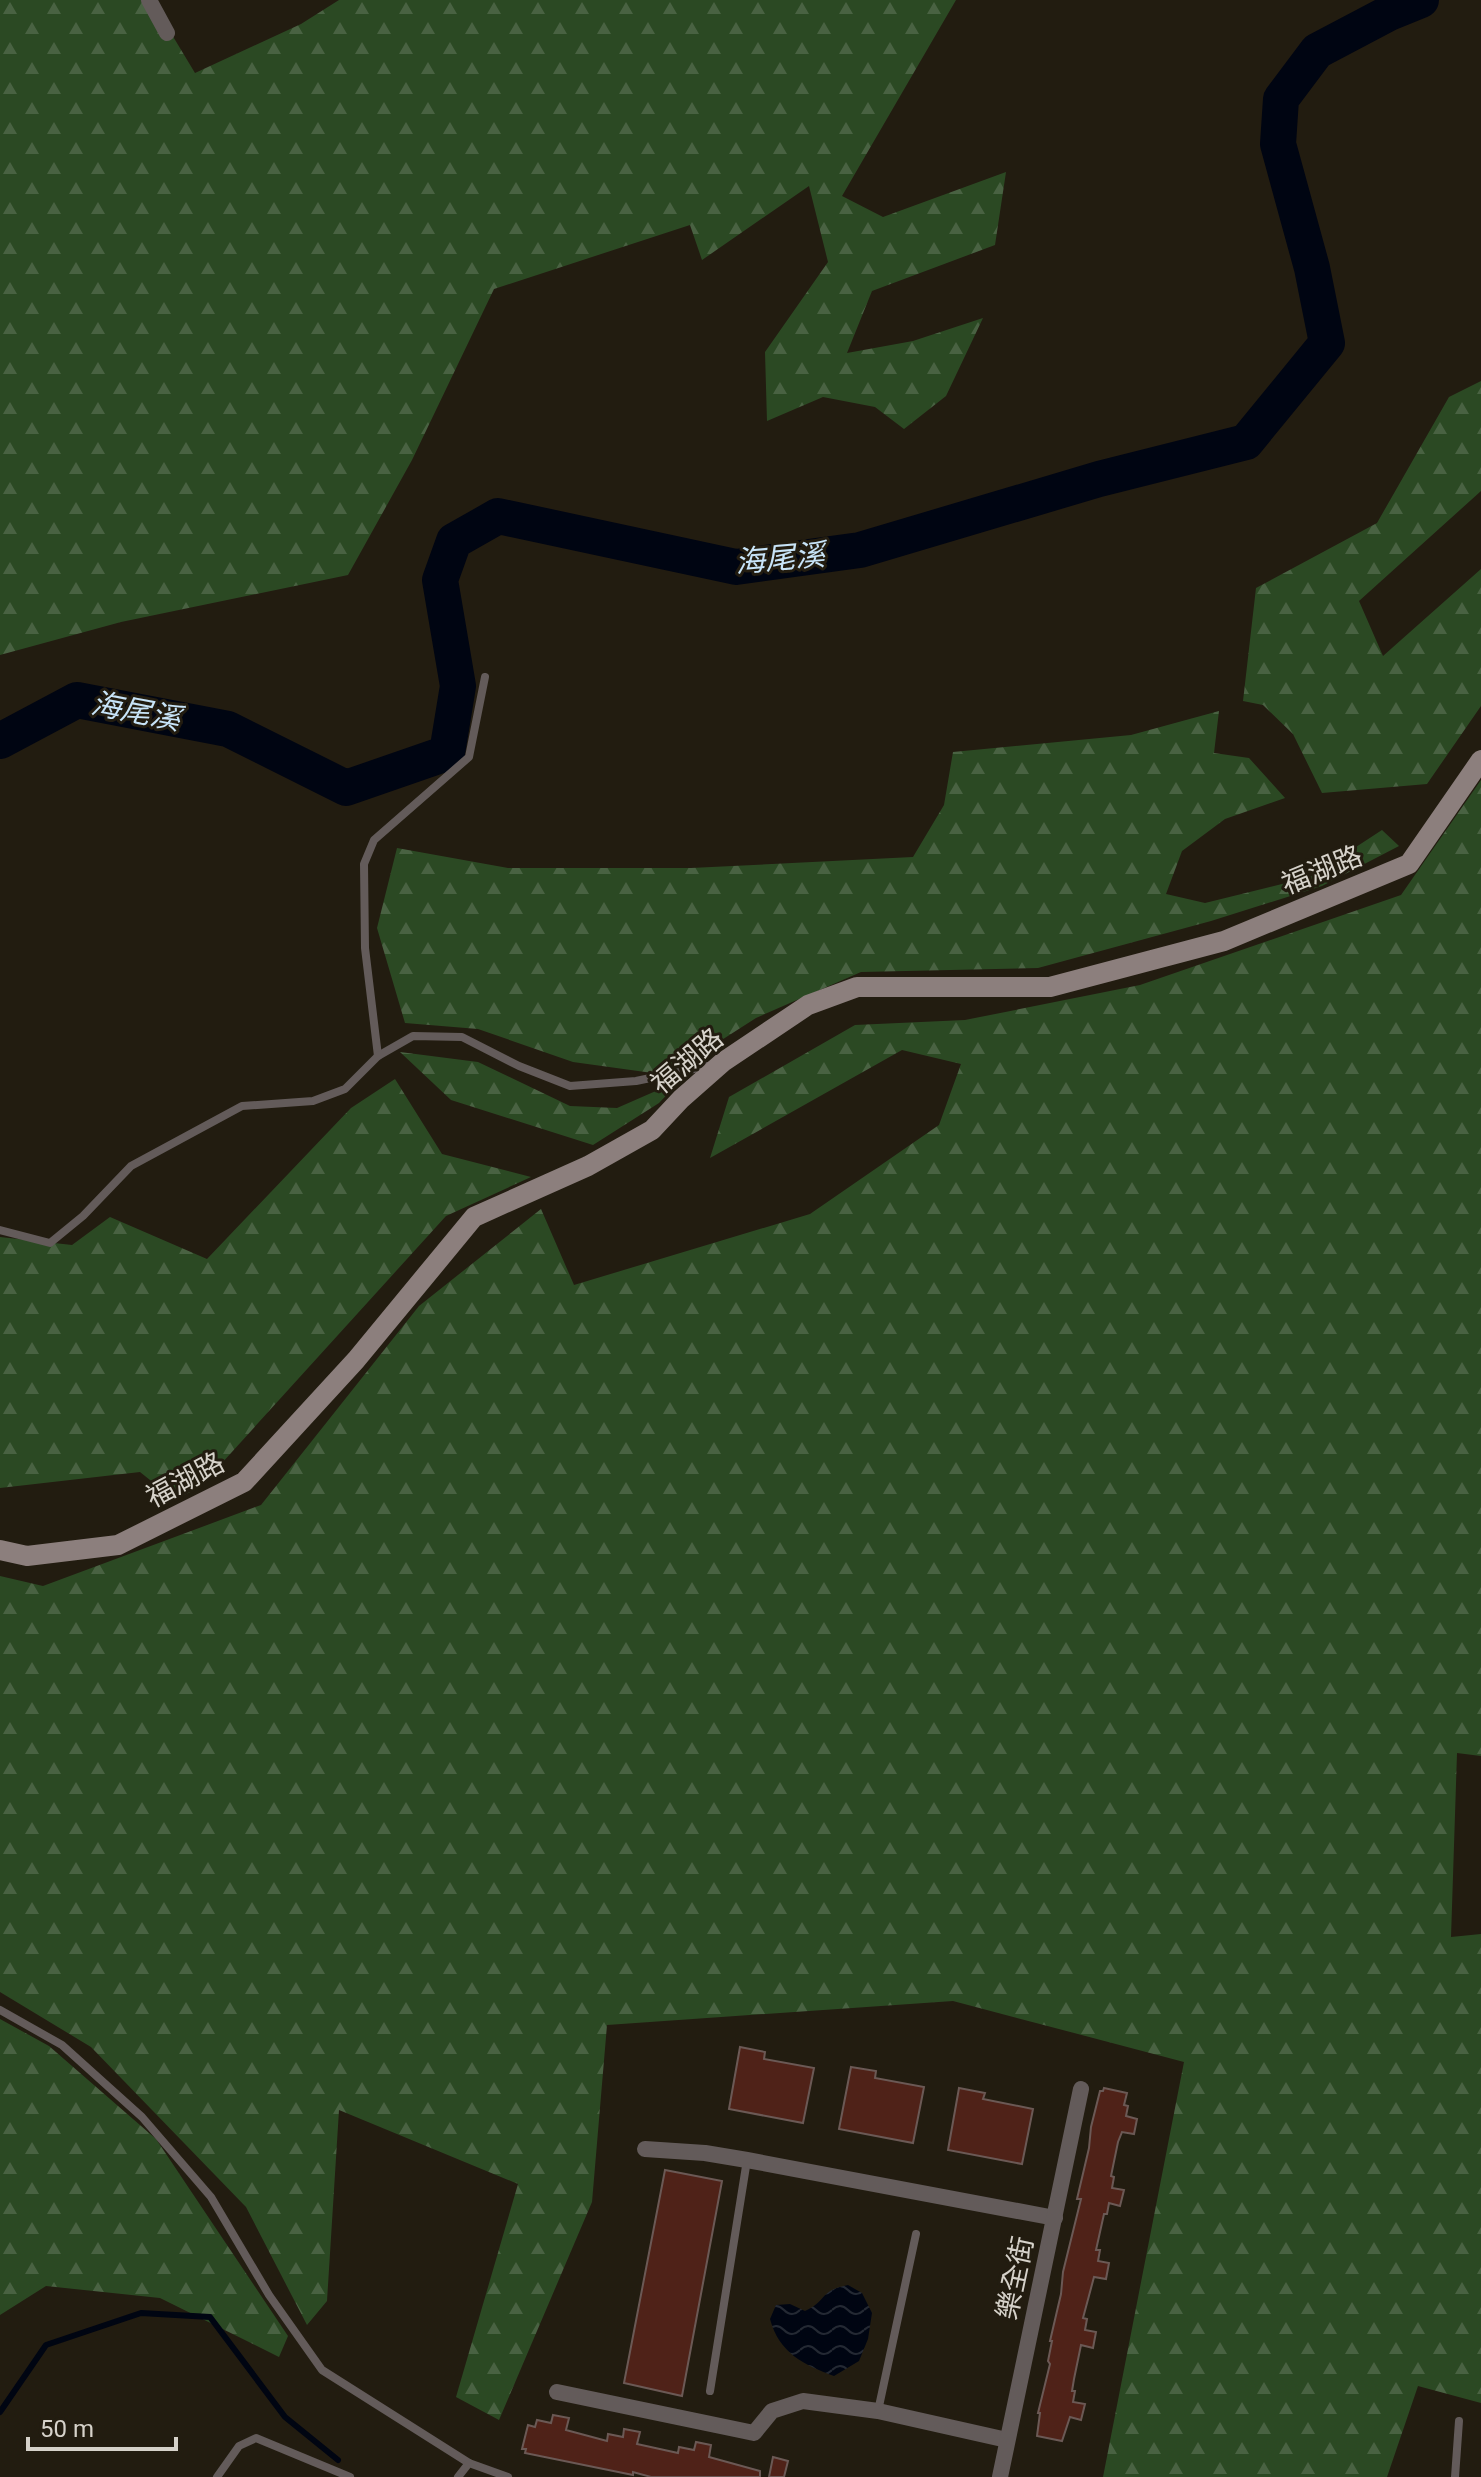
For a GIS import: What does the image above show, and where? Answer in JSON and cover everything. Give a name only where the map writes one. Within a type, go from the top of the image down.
[{"type":"street","points":[[149,0],[167,33]]},
{"type":"street","name":"福湖路","points":[[0,1550],[27,1556],[118,1545],[244,1482],[376,1337],[474,1217],[588,1166],[652,1130],[723,1062],[808,1005],[857,987],[1050,987],[1224,941],[1409,864],[1481,760]]},
{"type":"street","name":"樂全街","points":[[1000,2477],[1081,2089]]},
{"type":"street","points":[[645,2149],[705,2153],[747,2160],[1055,2218]]},
{"type":"street","points":[[557,2392],[754,2433],[772,2411],[803,2401],[878,2411],[1007,2440]]},
{"type":"lane","points":[[378,1056],[365,948],[364,864],[374,840],[469,757],[485,677]]},
{"type":"lane","points":[[0,1230],[50,1243],[83,1216],[131,1166],[242,1106],[313,1101],[345,1089],[378,1056],[413,1036],[462,1037],[519,1066],[570,1086],[636,1081],[723,1062]]},
{"type":"lane","points":[[0,2010],[62,2045],[142,2117],[211,2197],[269,2295],[322,2370],[469,2463],[508,2477]]},
{"type":"lane","points":[[710,2391],[747,2160]]},
{"type":"lane","points":[[878,2411],[916,2234]]},
{"type":"lane","points":[[1455,2477],[1459,2421]]},
{"type":"lane","points":[[217,2477],[239,2446],[256,2438],[350,2477]]},
{"type":"lane","points":[[458,2477],[469,2463]]},
{"type":"green space","points":[[0,0],[151,0],[195,73],[301,24],[339,0],[956,0],[842,196],[883,217],[1006,172],[995,245],[872,291],[847,353],[913,341],[983,318],[946,396],[904,429],[875,407],[823,397],[767,421],[765,352],[828,262],[809,186],[702,260],[690,225],[494,289],[412,460],[348,575],[121,622],[0,655]]},
{"type":"green space","points":[[1481,381],[1481,491],[1359,601],[1383,656],[1481,569],[1481,706],[1427,784],[1322,793],[1293,734],[1263,705],[1243,701],[1256,588],[1377,523],[1449,397]]},
{"type":"green space","points":[[1219,711],[1214,753],[1249,758],[1285,798],[1225,819],[1182,851],[1166,894],[1205,903],[1310,877],[1382,830],[1399,846],[1322,886],[1211,921],[1038,968],[861,972],[756,1018],[667,1075],[573,1062],[478,1029],[405,1023],[377,928],[397,848],[508,868],[691,868],[913,857],[944,805],[953,752],[1131,735]]},
{"type":"green space","points":[[1481,780],[1481,1756],[1457,1753],[1451,1937],[1481,1934],[1481,2403],[1418,2386],[1387,2477],[1103,2477],[1184,2062],[953,2001],[607,2025],[592,2202],[499,2420],[456,2397],[518,2184],[339,2110],[327,2301],[307,2325],[246,2207],[91,2047],[0,1992],[0,1576],[43,1586],[261,1505],[419,1306],[541,1209],[574,1285],[810,1214],[939,1125],[961,1064],[902,1050],[710,1158],[729,1097],[855,1025],[965,1020],[1140,985],[1401,895]]},
{"type":"green space","points":[[400,1052],[478,1062],[570,1106],[617,1108],[681,1080],[659,1103],[593,1145],[451,1100]]},
{"type":"green space","points":[[395,1079],[442,1154],[531,1177],[446,1216],[201,1486],[175,1500],[140,1472],[0,1488],[0,1237],[72,1245],[110,1217],[207,1259],[351,1108]]},
{"type":"green space","points":[[0,2019],[49,2046],[156,2139],[288,2336],[279,2357],[160,2298],[46,2286],[0,2315]]},
{"type":"water","points":[[848,2285],[862,2293],[872,2313],[868,2339],[859,2361],[834,2376],[813,2367],[786,2349],[770,2319],[776,2305],[790,2304],[805,2311],[828,2293]]},
{"type":"building","points":[[740,2047],[765,2052],[764,2059],[814,2068],[803,2123],[729,2109]]},
{"type":"building","points":[[851,2067],[876,2071],[875,2078],[924,2087],[913,2143],[839,2129]]},
{"type":"building","points":[[959,2088],[985,2093],[983,2099],[1033,2109],[1022,2164],[948,2150]]},
{"type":"building","points":[[1104,2088],[1127,2093],[1124,2105],[1128,2106],[1126,2116],[1137,2119],[1134,2134],[1122,2132],[1118,2142],[1111,2176],[1114,2177],[1112,2188],[1124,2190],[1120,2206],[1109,2203],[1107,2214],[1104,2214],[1096,2250],[1100,2250],[1098,2261],[1109,2263],[1106,2279],[1094,2277],[1083,2318],[1087,2319],[1085,2330],[1096,2332],[1093,2348],[1081,2345],[1072,2391],[1075,2391],[1073,2402],[1085,2404],[1081,2420],[1070,2417],[1062,2441],[1037,2436],[1038,2413],[1050,2364],[1050,2341],[1063,2272],[1081,2199],[1077,2199],[1091,2127],[1100,2091]]},
{"type":"building","points":[[665,2170],[722,2181],[682,2396],[624,2383]]},
{"type":"building","points":[[553,2415],[569,2418],[566,2430],[607,2441],[608,2434],[623,2437],[624,2429],[640,2432],[637,2444],[678,2453],[679,2447],[694,2450],[696,2442],[711,2445],[709,2457],[760,2471],[760,2477],[651,2477],[525,2453],[526,2449],[522,2449],[528,2425],[535,2427],[537,2420],[551,2423]]},
{"type":"building","points":[[773,2457],[788,2461],[784,2477],[769,2477]]},
{"type":"waterway","name":"海尾溪","points":[[0,741],[77,700],[228,729],[346,788],[447,753],[458,686],[440,580],[454,541],[498,516],[736,567],[860,550],[1099,479],[1246,442],[1327,343],[1312,268],[1278,144],[1281,99],[1317,51],[1389,13],[1421,0]]},
{"type":"waterway","points":[[0,2412],[46,2345],[141,2313],[210,2317],[285,2417],[338,2460]]}]
